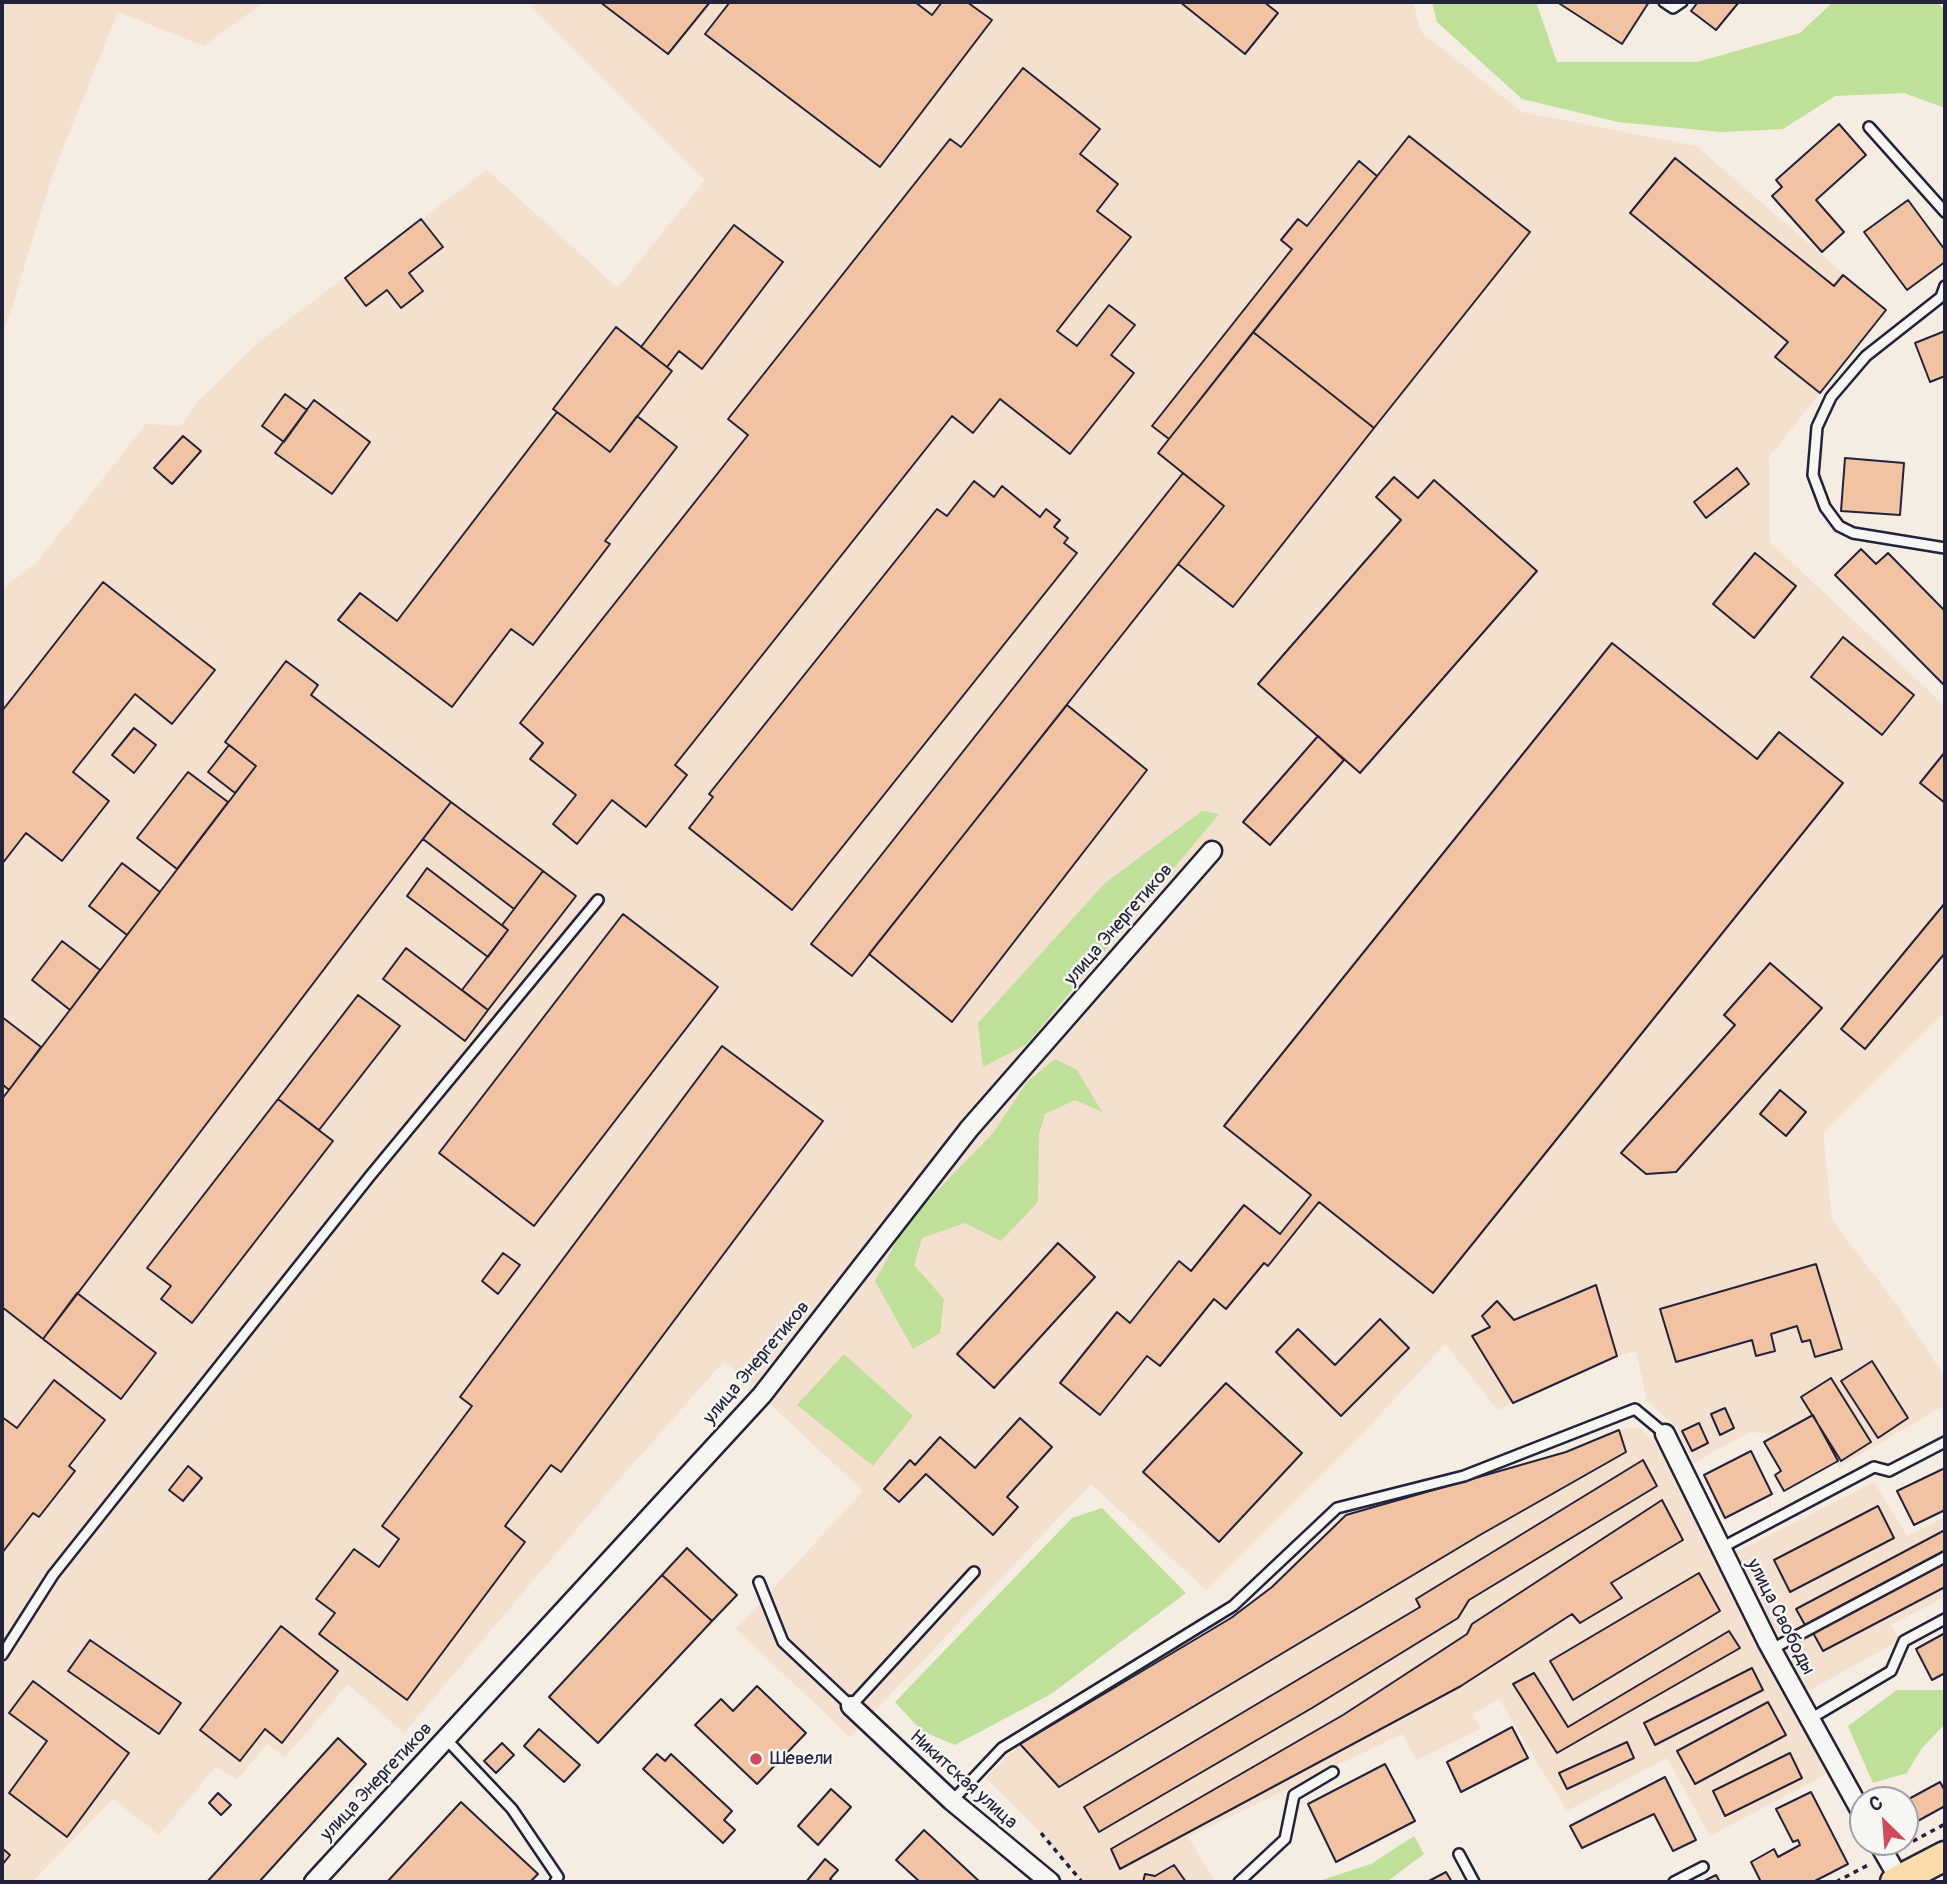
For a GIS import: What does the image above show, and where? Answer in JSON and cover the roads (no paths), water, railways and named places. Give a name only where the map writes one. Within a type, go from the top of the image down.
[{"type":"main road","points":[[1898,1881],[1945,1856]]},
{"type":"street","name":"улица Энергетиков","points":[[314,1882],[762,1395],[969,1129],[1212,851]]},
{"type":"street","name":"улица Свободы","points":[[1665,1434],[1772,1649],[1849,1790]]},
{"type":"street","name":"Никитская улица","points":[[851,1706],[952,1801],[1051,1882]]},
{"type":"street","points":[[1885,1856],[1898,1881]]},
{"type":"lane","points":[[1664,2],[1673,8],[1682,2]]},
{"type":"lane","points":[[1869,127],[1945,212]]},
{"type":"lane","points":[[1945,286],[1941,297],[1867,356],[1831,397],[1817,427],[1813,454],[1813,475],[1825,507],[1839,526],[1853,533],[1945,548]]},
{"type":"lane","points":[[2,1655],[53,1575],[370,1176],[598,900]]},
{"type":"lane","points":[[952,1801],[1002,1748],[1233,1606],[1337,1508],[1464,1476],[1635,1409],[1665,1434]]},
{"type":"lane","points":[[1721,1548],[1874,1466],[1889,1471],[1945,1442]]},
{"type":"lane","points":[[1772,1649],[1945,1557]]},
{"type":"lane","points":[[759,1582],[783,1642],[851,1706],[974,1572]]},
{"type":"lane","points":[[1810,1719],[1891,1671],[1904,1641],[1945,1619]]},
{"type":"lane","points":[[446,1739],[512,1809],[558,1877],[555,1882]]},
{"type":"lane","points":[[1239,1882],[1285,1839],[1294,1795],[1333,1772]]},
{"type":"lane","points":[[1459,1854],[1474,1882]]},
{"type":"lane","points":[[1674,1882],[1703,1867]]},
{"type":"place","name":"Шевели","points":[[756,1759]]}]
